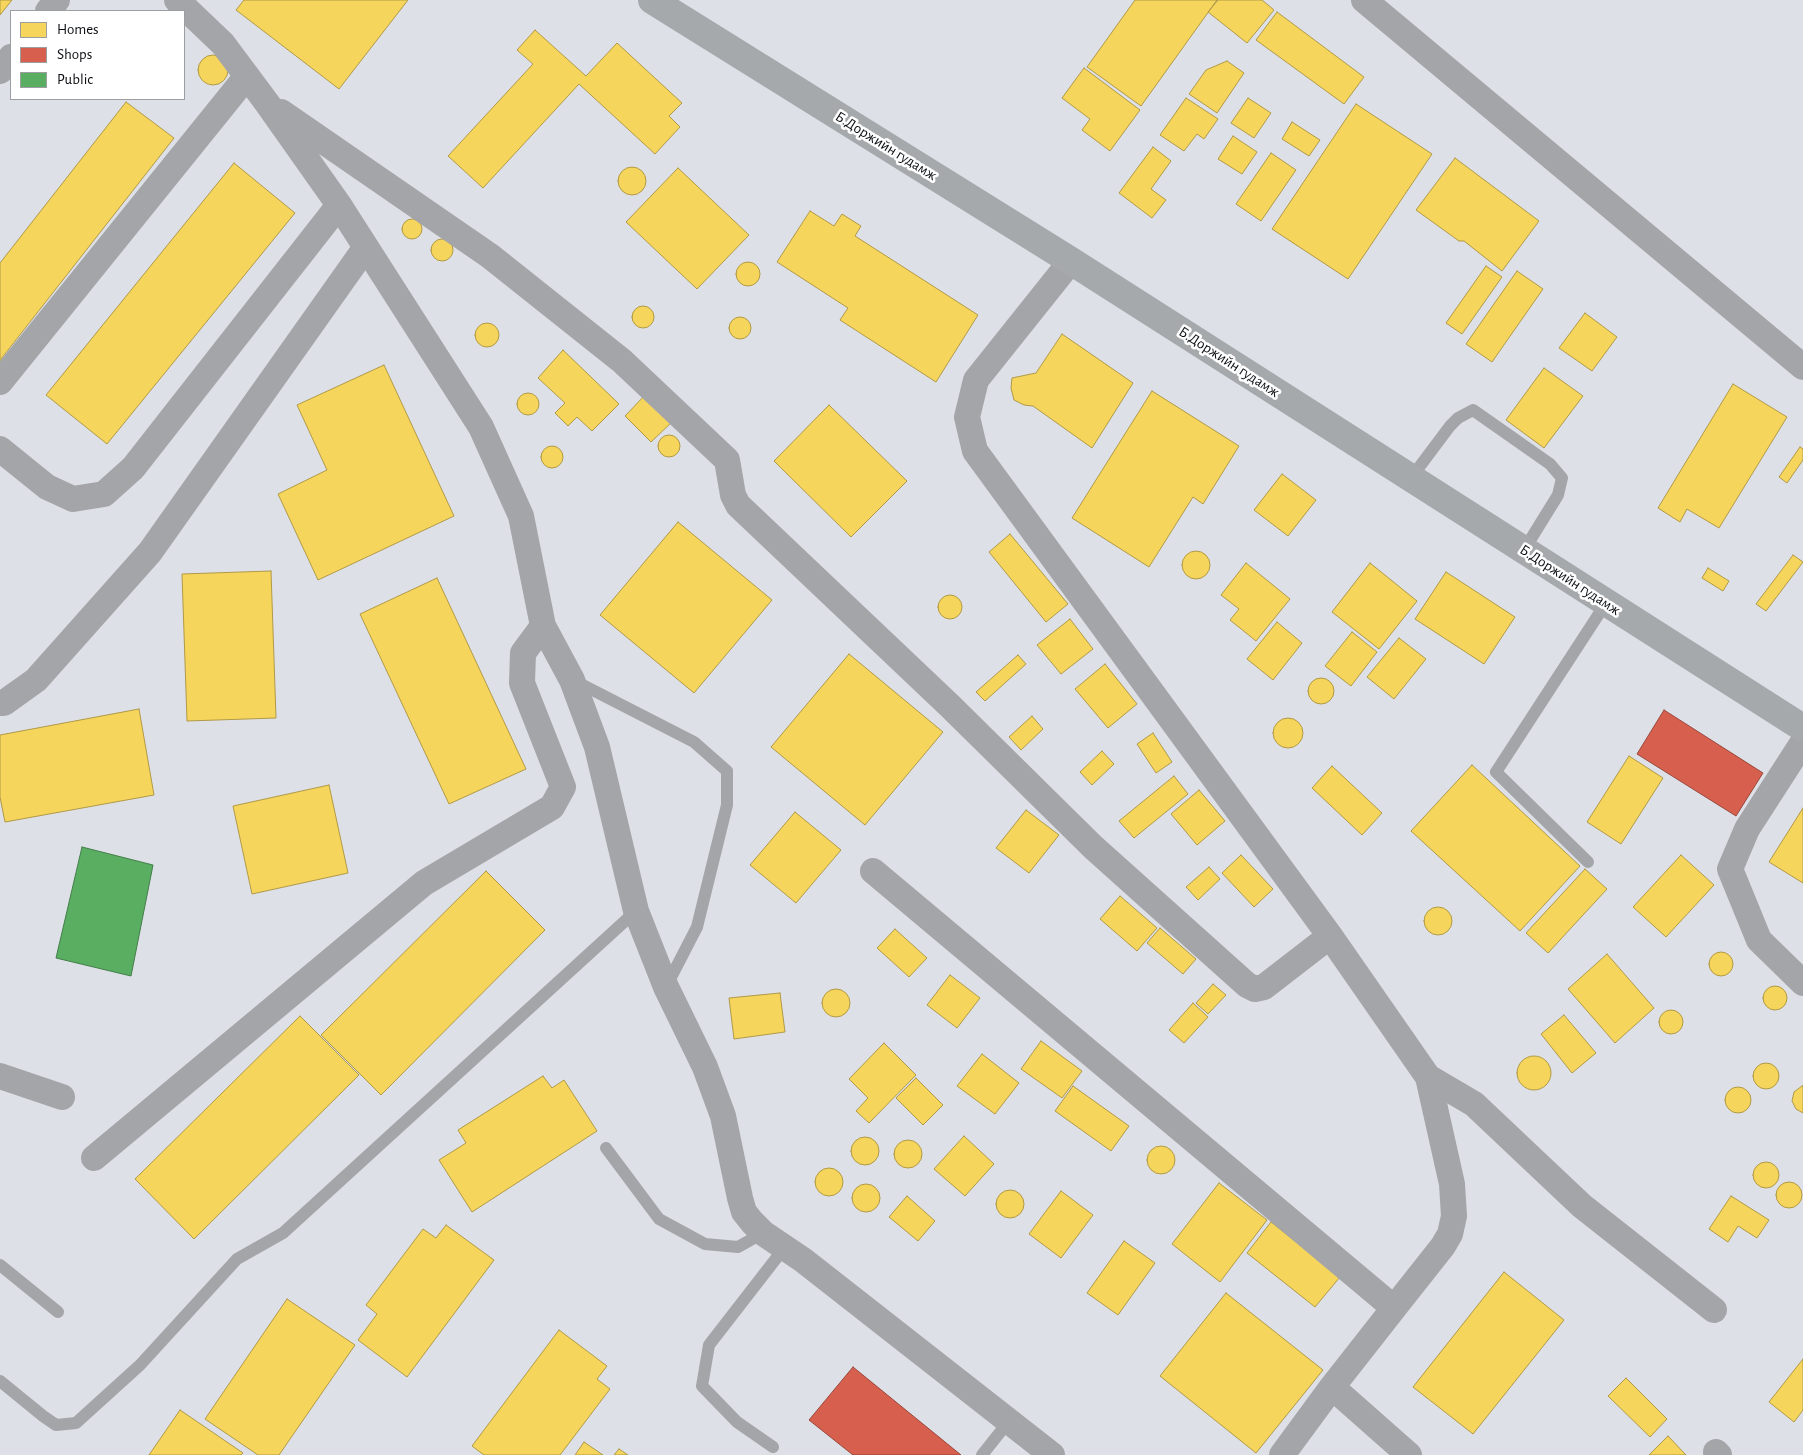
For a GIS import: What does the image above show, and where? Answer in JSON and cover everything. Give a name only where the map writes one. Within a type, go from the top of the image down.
[{"type":"main road","name":"Б.Доржийн гудамж","points":[[652,0],[1071,262],[1803,728]]},
{"type":"street","points":[[49,10],[57,0]]},
{"type":"street","points":[[177,0],[223,44],[267,103],[339,205],[481,427],[521,516],[543,626],[572,680],[597,747],[636,911],[666,987],[705,1067],[723,1116],[744,1212],[763,1233],[785,1248],[1052,1455]]},
{"type":"street","points":[[1364,0],[1803,367]]},
{"type":"street","points":[[0,71],[10,58]]},
{"type":"street","points":[[0,382],[247,76]]},
{"type":"street","points":[[267,103],[490,256],[622,360],[727,460],[733,495],[738,505],[950,706],[1093,847],[1247,985],[1255,989],[1264,987],[1330,936]]},
{"type":"street","points":[[0,449],[47,487],[73,499],[104,494],[134,468],[339,205]]},
{"type":"street","points":[[0,703],[36,680],[150,552],[366,247]]},
{"type":"street","points":[[1071,262],[976,380],[967,417],[975,451],[1330,936],[1428,1077],[1452,1184],[1454,1216],[1450,1234],[1443,1246],[1332,1387],[1282,1455]]},
{"type":"street","points":[[94,1158],[424,883],[552,807],[563,787],[522,683],[523,654],[543,626]]},
{"type":"street","points":[[1803,742],[1748,829],[1730,869],[1759,940],[1803,983]]},
{"type":"street","points":[[873,871],[1394,1308]]},
{"type":"street","points":[[0,1076],[62,1097]]},
{"type":"street","points":[[1428,1077],[1474,1104],[1582,1206],[1714,1310]]},
{"type":"street","points":[[1332,1387],[1409,1455]]},
{"type":"lane","points":[[1411,478],[1450,426],[1458,418],[1473,410],[1550,464],[1562,478],[1558,495],[1524,550]]},
{"type":"lane","points":[[1588,862],[1496,772],[1606,603]]},
{"type":"lane","points":[[572,680],[694,742],[728,771],[727,805],[697,927],[666,987]]},
{"type":"lane","points":[[0,1381],[56,1425],[76,1423],[140,1365],[237,1259],[283,1234],[636,911]]},
{"type":"lane","points":[[606,1148],[659,1219],[705,1244],[738,1247],[763,1233]]},
{"type":"lane","points":[[773,1447],[736,1422],[702,1386],[709,1345],[785,1248]]},
{"type":"lane","points":[[0,1264],[58,1312]]},
{"type":"lane","points":[[982,1455],[1009,1422]]},
{"type":"building: Homes","points":[[0,0],[12,0],[0,15]]},
{"type":"building: Homes","points":[[244,0],[408,0],[339,89],[236,10]]},
{"type":"building: Homes","points":[[1135,0],[1217,0],[1141,106],[1087,67]]},
{"type":"building: Homes","points":[[1218,0],[1262,0],[1274,10],[1247,43],[1208,12]]},
{"type":"building: Homes","points":[[1277,12],[1364,77],[1344,104],[1256,40]]},
{"type":"building: Homes","points":[[535,30],[586,76],[617,43],[682,103],[669,116],[680,127],[655,154],[579,84],[483,188],[448,156],[533,64],[517,50]]},
{"type":"building: Homes","points":[[213,55],[224,59],[228,70],[224,81],[213,85],[202,81],[198,70],[202,59]]},
{"type":"building: Homes","points":[[1227,61],[1244,73],[1217,113],[1189,94],[1206,70]]},
{"type":"building: Homes","points":[[1084,68],[1140,110],[1110,151],[1082,130],[1090,119],[1062,98]]},
{"type":"building: Homes","points":[[1186,98],[1218,119],[1204,139],[1197,134],[1184,151],[1160,135]]},
{"type":"building: Homes","points":[[1248,98],[1271,113],[1254,138],[1231,123]]},
{"type":"building: Homes","points":[[126,102],[174,138],[1,359],[6,362],[0,370],[0,263]]},
{"type":"building: Homes","points":[[1356,104],[1432,154],[1348,279],[1272,229]]},
{"type":"building: Homes","points":[[1292,122],[1320,140],[1309,156],[1282,139]]},
{"type":"building: Homes","points":[[1233,136],[1257,152],[1242,174],[1218,159]]},
{"type":"building: Homes","points":[[1153,147],[1171,161],[1151,189],[1166,200],[1152,218],[1119,193]]},
{"type":"building: Homes","points":[[1271,153],[1296,170],[1261,221],[1236,204]]},
{"type":"building: Homes","points":[[1455,158],[1539,221],[1502,271],[1464,241],[1459,241],[1416,210]]},
{"type":"building: Homes","points":[[234,163],[295,213],[107,444],[46,395]]},
{"type":"building: Homes","points":[[632,167],[642,171],[646,181],[642,191],[632,195],[622,191],[618,181],[622,171]]},
{"type":"building: Homes","points":[[678,168],[749,235],[697,289],[626,222]]},
{"type":"building: Homes","points":[[810,211],[834,226],[842,214],[861,226],[855,236],[978,315],[936,382],[840,320],[848,308],[777,262]]},
{"type":"building: Homes","points":[[412,219],[419,222],[422,229],[419,236],[412,239],[405,236],[402,229],[405,222]]},
{"type":"building: Homes","points":[[442,239],[450,242],[453,250],[450,258],[442,261],[434,258],[431,250],[434,242]]},
{"type":"building: Homes","points":[[748,262],[756,266],[760,274],[756,282],[748,286],[740,282],[736,274],[740,266]]},
{"type":"building: Homes","points":[[1486,266],[1502,277],[1462,334],[1446,323]]},
{"type":"building: Homes","points":[[1517,271],[1543,289],[1492,362],[1466,344]]},
{"type":"building: Homes","points":[[643,306],[651,309],[654,317],[651,325],[643,328],[635,325],[632,317],[635,309]]},
{"type":"building: Homes","points":[[1585,313],[1617,337],[1592,371],[1559,348]]},
{"type":"building: Homes","points":[[740,317],[748,320],[751,328],[748,336],[740,339],[732,336],[729,328],[732,320]]},
{"type":"building: Homes","points":[[487,323],[492,324],[498,330],[498,340],[492,346],[487,347],[482,346],[476,340],[475,335],[476,330],[482,324]]},
{"type":"building: Homes","points":[[1062,334],[1133,383],[1092,448],[1033,406],[1024,405],[1014,400],[1011,388],[1012,378],[1036,373]]},
{"type":"building: Homes","points":[[563,350],[619,404],[592,431],[577,417],[568,426],[555,413],[565,403],[538,378]]},
{"type":"building: Homes","points":[[384,365],[454,516],[318,580],[278,494],[327,470],[297,405]]},
{"type":"building: Homes","points":[[1544,368],[1583,396],[1544,448],[1506,420]]},
{"type":"building: Homes","points":[[1733,384],[1787,417],[1719,528],[1687,509],[1680,522],[1658,508]]},
{"type":"building: Homes","points":[[1152,391],[1239,446],[1203,504],[1193,497],[1149,567],[1072,518]]},
{"type":"building: Homes","points":[[528,393],[536,396],[539,404],[536,412],[528,415],[520,412],[517,404],[520,396]]},
{"type":"building: Homes","points":[[646,394],[673,421],[651,442],[625,416]]},
{"type":"building: Homes","points":[[829,405],[907,481],[851,537],[774,461]]},
{"type":"building: Homes","points":[[669,435],[677,438],[680,446],[677,454],[669,457],[661,454],[658,446],[661,438]]},
{"type":"building: Homes","points":[[552,446],[560,449],[563,457],[560,465],[552,468],[544,465],[541,457],[544,449]]},
{"type":"building: Homes","points":[[1800,447],[1803,449],[1803,460],[1787,483],[1779,477]]},
{"type":"building: Homes","points":[[1282,474],[1316,500],[1288,536],[1254,510]]},
{"type":"building: Homes","points":[[678,522],[772,600],[694,693],[600,615]]},
{"type":"building: Homes","points":[[1010,534],[1068,604],[1046,622],[989,552]]},
{"type":"building: Homes","points":[[1196,551],[1206,555],[1210,565],[1206,575],[1196,579],[1186,575],[1182,565],[1186,555]]},
{"type":"building: Homes","points":[[1793,555],[1803,562],[1766,611],[1756,604]]},
{"type":"building: Homes","points":[[1246,563],[1290,599],[1256,641],[1230,620],[1239,609],[1221,595]]},
{"type":"building: Homes","points":[[1370,563],[1417,601],[1379,649],[1332,612]]},
{"type":"building: Homes","points":[[1708,568],[1729,581],[1723,591],[1702,578]]},
{"type":"building: Homes","points":[[271,571],[276,718],[187,721],[182,574]]},
{"type":"building: Homes","points":[[1446,572],[1515,617],[1484,664],[1415,619]]},
{"type":"building: Homes","points":[[437,578],[526,769],[449,804],[360,614]]},
{"type":"building: Homes","points":[[950,595],[959,598],[962,607],[959,616],[950,619],[941,616],[938,607],[941,598]]},
{"type":"building: Homes","points":[[1070,619],[1093,649],[1061,674],[1037,645]]},
{"type":"building: Homes","points":[[1277,622],[1302,643],[1273,680],[1247,659]]},
{"type":"building: Homes","points":[[1352,632],[1377,652],[1351,686],[1325,666]]},
{"type":"building: Homes","points":[[1399,638],[1426,659],[1394,699],[1367,677]]},
{"type":"building: Homes","points":[[849,654],[943,732],[865,825],[771,747]]},
{"type":"building: Homes","points":[[1018,655],[1026,664],[985,701],[976,692]]},
{"type":"building: Homes","points":[[1105,664],[1137,704],[1108,728],[1075,689]]},
{"type":"building: Homes","points":[[1321,678],[1330,682],[1334,691],[1330,700],[1321,704],[1312,700],[1308,691],[1312,682]]},
{"type":"building: Homes","points":[[139,709],[154,795],[5,822],[0,797],[0,735]]},
{"type":"building: Homes","points":[[1032,716],[1043,729],[1021,750],[1009,737]]},
{"type":"building: Homes","points":[[1288,718],[1299,722],[1303,733],[1299,744],[1288,748],[1277,744],[1273,733],[1277,722]]},
{"type":"building: Homes","points":[[1153,733],[1172,762],[1156,773],[1137,744]]},
{"type":"building: Homes","points":[[1102,751],[1114,764],[1092,785],[1080,772]]},
{"type":"building: Homes","points":[[1629,756],[1663,778],[1621,844],[1587,822]]},
{"type":"building: Homes","points":[[1472,765],[1580,866],[1520,931],[1411,831]]},
{"type":"building: Homes","points":[[1332,766],[1382,813],[1362,835],[1312,788]]},
{"type":"building: Homes","points":[[1174,776],[1188,794],[1134,838],[1119,821]]},
{"type":"building: Homes","points":[[329,785],[348,873],[252,894],[233,806]]},
{"type":"building: Homes","points":[[1199,790],[1225,821],[1197,845],[1171,814]]},
{"type":"building: Homes","points":[[1803,808],[1803,883],[1769,862]]},
{"type":"building: Homes","points":[[1026,810],[1059,835],[1029,873],[996,848]]},
{"type":"building: Homes","points":[[795,812],[841,850],[796,903],[750,865]]},
{"type":"building: Homes","points":[[1241,855],[1273,889],[1254,907],[1222,873]]},
{"type":"building: Homes","points":[[1681,855],[1714,885],[1666,937],[1633,907]]},
{"type":"building: Homes","points":[[1209,867],[1220,879],[1198,900],[1186,887]]},
{"type":"building: Homes","points":[[1585,869],[1607,889],[1548,953],[1526,933]]},
{"type":"building: Homes","points":[[486,871],[545,930],[381,1095],[321,1035]]},
{"type":"building: Homes","points":[[1120,896],[1157,928],[1137,951],[1100,919]]},
{"type":"building: Homes","points":[[1438,907],[1448,911],[1452,921],[1448,931],[1438,935],[1428,931],[1424,921],[1428,911]]},
{"type":"building: Homes","points":[[1160,928],[1196,959],[1183,974],[1147,943]]},
{"type":"building: Homes","points":[[895,929],[927,958],[909,977],[877,948]]},
{"type":"building: Homes","points":[[1716,952],[1726,952],[1733,959],[1733,969],[1726,976],[1716,976],[1709,969],[1709,959]]},
{"type":"building: Homes","points":[[1607,954],[1654,1008],[1615,1043],[1568,989]]},
{"type":"building: Homes","points":[[950,975],[980,998],[957,1028],[927,1005]]},
{"type":"building: Homes","points":[[1213,984],[1226,995],[1208,1014],[1196,1003]]},
{"type":"building: Homes","points":[[1775,986],[1784,989],[1787,998],[1784,1007],[1775,1010],[1766,1007],[1763,998],[1766,989]]},
{"type":"building: Homes","points":[[836,989],[846,993],[850,1003],[846,1013],[836,1017],[826,1013],[822,1003],[826,993]]},
{"type":"building: Homes","points":[[780,993],[785,1032],[734,1039],[729,998]]},
{"type":"building: Homes","points":[[1193,1003],[1208,1017],[1184,1043],[1169,1030]]},
{"type":"building: Homes","points":[[1671,1010],[1680,1013],[1683,1022],[1680,1031],[1671,1034],[1662,1031],[1659,1022],[1662,1013]]},
{"type":"building: Homes","points":[[1564,1015],[1596,1053],[1572,1073],[1541,1034]]},
{"type":"building: Homes","points":[[300,1016],[359,1075],[194,1239],[135,1179]]},
{"type":"building: Homes","points":[[1041,1041],[1082,1071],[1062,1098],[1021,1069]]},
{"type":"building: Homes","points":[[884,1043],[916,1075],[869,1123],[856,1111],[868,1098],[849,1079]]},
{"type":"building: Homes","points":[[982,1054],[1019,1083],[995,1114],[957,1086]]},
{"type":"building: Homes","points":[[1534,1056],[1541,1057],[1546,1061],[1550,1066],[1550,1080],[1546,1085],[1541,1089],[1534,1090],[1527,1089],[1522,1085],[1518,1080],[1517,1073],[1518,1066],[1522,1061],[1527,1057]]},
{"type":"building: Homes","points":[[1766,1063],[1775,1067],[1779,1076],[1775,1085],[1766,1089],[1757,1085],[1753,1076],[1757,1067]]},
{"type":"building: Homes","points":[[543,1076],[552,1088],[564,1080],[597,1131],[472,1212],[439,1160],[466,1143],[458,1130]]},
{"type":"building: Homes","points":[[916,1078],[943,1105],[923,1125],[896,1098]]},
{"type":"building: Homes","points":[[1073,1086],[1129,1126],[1111,1151],[1055,1111]]},
{"type":"building: Homes","points":[[1802,1086],[1803,1113],[1796,1109],[1792,1101],[1794,1092]]},
{"type":"building: Homes","points":[[1738,1087],[1747,1091],[1751,1100],[1747,1109],[1738,1113],[1729,1109],[1725,1100],[1729,1091]]},
{"type":"building: Homes","points":[[964,1136],[994,1164],[965,1196],[934,1169]]},
{"type":"building: Homes","points":[[865,1137],[875,1141],[879,1151],[875,1161],[865,1165],[855,1161],[851,1151],[855,1141]]},
{"type":"building: Homes","points":[[908,1140],[918,1144],[922,1154],[918,1164],[908,1168],[898,1164],[894,1154],[898,1144]]},
{"type":"building: Homes","points":[[1161,1146],[1171,1150],[1175,1160],[1171,1170],[1161,1174],[1151,1170],[1147,1160],[1151,1150]]},
{"type":"building: Homes","points":[[1766,1162],[1775,1166],[1779,1175],[1775,1184],[1766,1188],[1757,1184],[1753,1175],[1757,1166]]},
{"type":"building: Homes","points":[[829,1168],[839,1172],[843,1182],[839,1192],[829,1196],[819,1192],[815,1182],[819,1172]]},
{"type":"building: Homes","points":[[1789,1182],[1798,1186],[1802,1195],[1798,1204],[1789,1208],[1780,1204],[1776,1195],[1780,1186]]},
{"type":"building: Homes","points":[[1219,1183],[1267,1220],[1220,1282],[1172,1244]]},
{"type":"building: Homes","points":[[866,1184],[876,1188],[880,1198],[876,1208],[866,1212],[856,1208],[852,1198],[856,1188]]},
{"type":"building: Homes","points":[[1010,1190],[1020,1194],[1024,1204],[1020,1214],[1010,1218],[1000,1214],[996,1204],[1000,1194]]},
{"type":"building: Homes","points":[[1061,1191],[1093,1215],[1061,1258],[1029,1234]]},
{"type":"building: Homes","points":[[907,1196],[935,1221],[918,1241],[889,1217]]},
{"type":"building: Homes","points":[[1731,1196],[1769,1220],[1757,1238],[1738,1226],[1728,1242],[1709,1229]]},
{"type":"building: Homes","points":[[1271,1222],[1340,1277],[1315,1307],[1247,1253]]},
{"type":"building: Homes","points":[[446,1225],[494,1260],[407,1377],[358,1340],[377,1314],[366,1305],[423,1229],[436,1238]]},
{"type":"building: Homes","points":[[1124,1241],[1155,1263],[1118,1315],[1087,1293]]},
{"type":"building: Homes","points":[[1504,1272],[1564,1320],[1473,1434],[1413,1387]]},
{"type":"building: Homes","points":[[1226,1293],[1323,1370],[1256,1453],[1160,1376]]},
{"type":"building: Homes","points":[[287,1299],[355,1345],[279,1455],[258,1455],[205,1419]]},
{"type":"building: Homes","points":[[559,1330],[607,1366],[597,1379],[610,1389],[560,1455],[484,1455],[472,1446]]},
{"type":"building: Homes","points":[[1803,1359],[1803,1410],[1794,1422],[1769,1402]]},
{"type":"building: Homes","points":[[1626,1378],[1667,1419],[1650,1437],[1608,1396]]},
{"type":"building: Homes","points":[[180,1410],[243,1453],[241,1455],[149,1455]]},
{"type":"building: Homes","points":[[1668,1436],[1686,1455],[1649,1455]]},
{"type":"building: Homes","points":[[584,1442],[603,1455],[575,1455]]},
{"type":"building: Homes","points":[[619,1449],[628,1455],[614,1455]]},
{"type":"building: Shops","points":[[1664,710],[1763,773],[1736,816],[1637,754]]},
{"type":"building: Shops","points":[[853,1367],[961,1455],[853,1455],[809,1420]]},
{"type":"building: Public","points":[[82,847],[153,865],[131,976],[56,958]]}]
